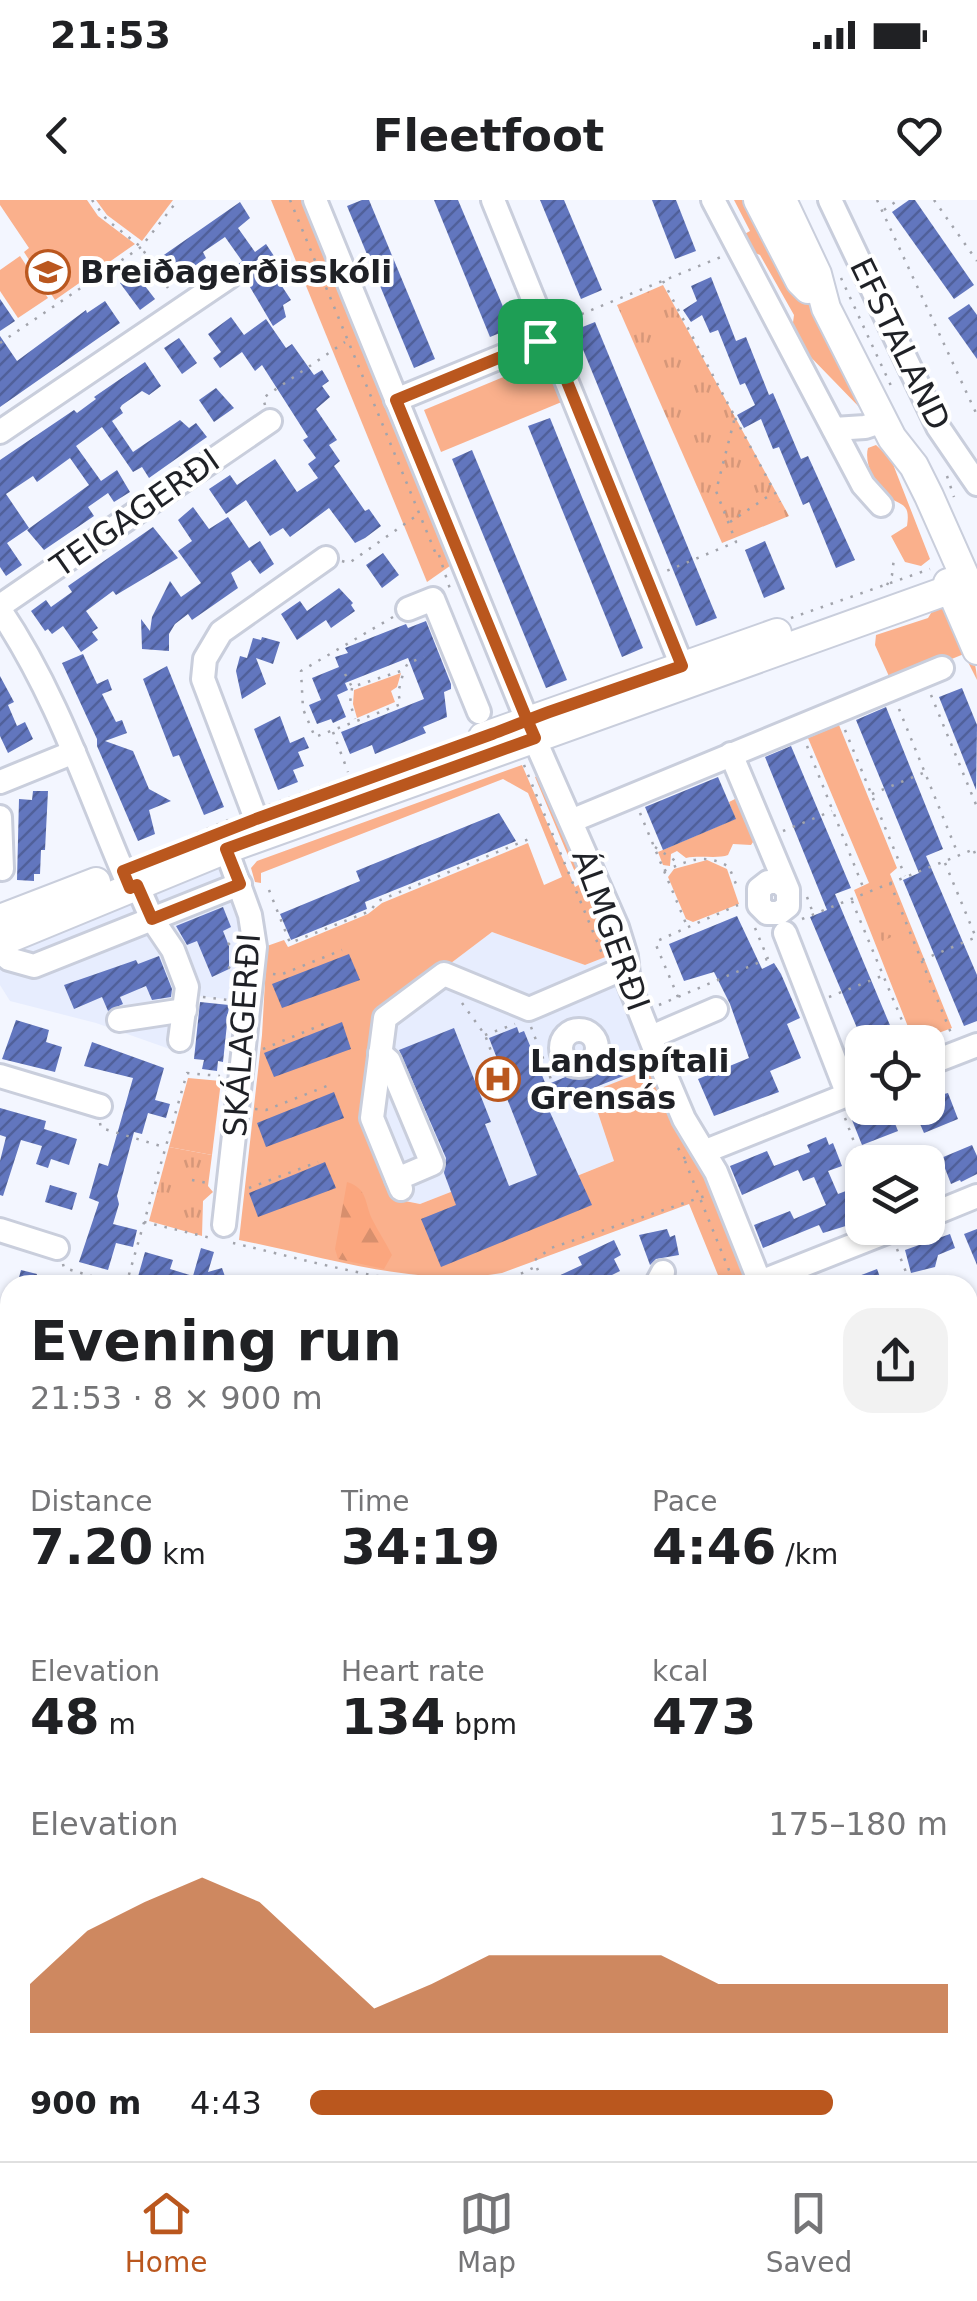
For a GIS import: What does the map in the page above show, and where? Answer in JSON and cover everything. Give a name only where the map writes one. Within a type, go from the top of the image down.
[{"type":"main road","points":[[758,200],[817,274],[826,308],[888,430],[906,488],[965,580],[977,650]]},
{"type":"main road","points":[[782,200],[792,245]]},
{"type":"main road","points":[[0,920],[226,849],[682,666],[965,580]]},
{"type":"main road","points":[[0,942],[130,881],[254,814],[531,729],[965,580]]},
{"type":"street","name":"ÁLMGERÐI","points":[[315,200],[616,928],[629,984],[696,1156],[756,1275]]},
{"type":"street","points":[[493,200],[682,666]]},
{"type":"street","points":[[713,200],[864,486],[881,505]]},
{"type":"street","points":[[792,245],[805,230],[794,200]]},
{"type":"street","name":"EFSTALAND","points":[[830,200],[930,413],[977,484]]},
{"type":"street","points":[[0,432],[229,277]]},
{"type":"street","points":[[396,400],[547,333]]},
{"type":"street","name":"TEIGAGERÐI","points":[[0,608],[270,420]]},
{"type":"street","points":[[834,428],[888,430]]},
{"type":"street","points":[[254,814],[203,679],[205,658],[221,632],[326,558]]},
{"type":"street","points":[[408,610],[433,600],[475,702],[510,676]]},
{"type":"street","points":[[0,608],[34,663],[130,881],[173,950],[187,987],[180,1040]]},
{"type":"street","points":[[571,821],[932,672]]},
{"type":"street","points":[[0,782],[74,752]]},
{"type":"street","points":[[731,754],[788,890]]},
{"type":"street","points":[[0,818],[2,869]]},
{"type":"street","name":"SKÁLAGERÐI","points":[[224,1225],[220,1185],[238,1108],[255,947],[250,914],[226,849]]},
{"type":"street","points":[[0,951],[9,959],[34,966],[240,884]]},
{"type":"street","points":[[792,934],[845,1083]]},
{"type":"street","points":[[380,1053],[388,1061],[432,1164],[399,1184],[372,1118],[380,1053],[386,1018],[444,974],[529,1008],[627,968]]},
{"type":"street","points":[[562,995],[576,1030]]},
{"type":"street","points":[[651,1037],[716,1009]]},
{"type":"street","points":[[119,1020],[184,1010]]},
{"type":"street","points":[[945,1057],[977,1045]]},
{"type":"street","points":[[0,1076],[100,1106]]},
{"type":"street","points":[[696,1156],[845,1096]]},
{"type":"street","points":[[945,1209],[977,1196]]},
{"type":"street","points":[[0,1230],[57,1248]]},
{"type":"street","points":[[784,1275],[863,1245]]},
{"type":"path","points":[[92,200],[107,220],[141,246],[168,288]]},
{"type":"path","points":[[0,344],[141,246],[178,200]]},
{"type":"path","points":[[290,200],[452,594]]},
{"type":"path","points":[[877,200],[977,415]]},
{"type":"path","points":[[882,211],[898,200]]},
{"type":"path","points":[[934,200],[977,261]]},
{"type":"path","points":[[547,333],[732,252]]},
{"type":"path","points":[[836,268],[894,392]]},
{"type":"path","points":[[663,281],[780,502]]},
{"type":"path","points":[[270,420],[262,398],[354,337]]},
{"type":"path","points":[[647,579],[736,542],[716,491],[734,417]]},
{"type":"path","points":[[728,524],[774,492]]},
{"type":"path","points":[[326,558],[350,563],[417,516]]},
{"type":"path","points":[[428,519],[440,550],[439,560]]},
{"type":"path","points":[[887,584],[894,558]]},
{"type":"path","points":[[893,582],[914,574]]},
{"type":"path","points":[[408,610],[301,671],[303,710],[315,737],[401,704],[398,693],[404,670],[408,663],[424,657]]},
{"type":"path","points":[[334,649],[338,656]]},
{"type":"path","points":[[352,687],[404,670]]},
{"type":"path","points":[[932,672],[977,808]]},
{"type":"path","points":[[344,674],[352,687],[350,703],[356,721]]},
{"type":"path","points":[[895,699],[958,856]]},
{"type":"path","points":[[840,708],[906,877]]},
{"type":"path","points":[[799,726],[866,893]]},
{"type":"path","points":[[332,730],[348,772]]},
{"type":"path","points":[[177,842],[452,741]]},
{"type":"path","points":[[524,766],[603,951],[604,963]]},
{"type":"path","points":[[872,794],[925,773]]},
{"type":"path","points":[[632,796],[688,927]]},
{"type":"path","points":[[780,832],[833,810]]},
{"type":"path","points":[[269,890],[290,943],[370,911],[378,901],[529,840]]},
{"type":"path","points":[[654,846],[680,864]]},
{"type":"path","points":[[659,1005],[768,959],[792,934],[852,899],[975,849],[977,860]]},
{"type":"path","points":[[664,871],[696,858],[722,862],[729,867],[744,902],[660,939],[656,945],[678,997]]},
{"type":"path","points":[[922,960],[976,939],[944,861]]},
{"type":"path","points":[[890,883],[952,1034]]},
{"type":"path","points":[[852,899],[903,1025]]},
{"type":"path","points":[[751,920],[768,959]]},
{"type":"path","points":[[228,944],[234,948]]},
{"type":"path","points":[[270,974],[280,975],[342,950]]},
{"type":"path","points":[[829,997],[883,975]]},
{"type":"path","points":[[454,992],[486,1035],[497,1067]]},
{"type":"path","points":[[210,998],[229,1000]]},
{"type":"path","points":[[486,1035],[528,1019],[552,1082]]},
{"type":"path","points":[[257,1048],[264,1049],[331,1021]]},
{"type":"path","points":[[626,1071],[644,1064]]},
{"type":"path","points":[[127,1275],[186,1073],[220,1076]]},
{"type":"path","points":[[238,1108],[266,1110],[332,1084]]},
{"type":"path","points":[[100,1106],[100,1128],[165,1147]]},
{"type":"path","points":[[696,1156],[692,1178],[731,1275]]},
{"type":"path","points":[[192,1180],[250,1188],[318,1162]]},
{"type":"path","points":[[535,1260],[551,1248],[706,1196]]},
{"type":"path","points":[[144,1222],[391,1275]]},
{"type":"path","points":[[899,1245],[908,1275]]},
{"type":"path","points":[[57,1248],[64,1268],[89,1275]]},
{"type":"path","points":[[532,1252],[540,1275]]},
{"type":"path","points":[[513,1275],[537,1266]]},
{"type":"shaded area","points":[[224,864],[247,961],[244,1001],[189,995],[181,1053],[96,1023],[10,1001],[0,985],[0,956]]},
{"type":"shaded area","name":"Landspítali Grensás","points":[[492,932],[585,965],[618,952],[657,1066],[614,1161],[504,1205],[484,1179],[420,1204],[405,1201],[391,1188],[385,1175],[380,1016]]},
{"type":"green space","name":"Breiðagerðisskóli","points":[[0,200],[87,200],[98,216],[135,244],[55,300],[24,252],[29,248]]},
{"type":"green space","points":[[96,200],[173,200],[142,241],[107,215]]},
{"type":"green space","points":[[271,200],[307,200],[457,561],[427,582]]},
{"type":"green space","points":[[734,200],[748,200],[812,307],[863,411],[799,345],[792,330],[794,315],[760,255],[746,249],[739,237],[750,231]]},
{"type":"green space","points":[[20,256],[48,298],[18,318],[0,291],[0,270]]},
{"type":"green space","points":[[663,285],[789,516],[722,543],[617,305]]},
{"type":"green space","points":[[547,359],[564,401],[441,452],[424,410]]},
{"type":"green space","points":[[876,445],[891,459],[930,559],[921,566],[905,562],[891,536],[907,526],[907,512],[874,479],[867,454],[868,448]]},
{"type":"green space","points":[[936,605],[959,626],[974,660],[977,680],[964,654],[892,683],[875,645],[876,635],[928,618]]},
{"type":"green space","points":[[401,673],[397,687],[391,691],[395,702],[357,718],[354,690]]},
{"type":"green space","points":[[839,725],[897,868],[890,874],[952,1028],[945,1031],[945,1025],[907,1025],[854,890],[869,883],[808,738]]},
{"type":"green space","points":[[522,765],[575,887],[580,884],[535,777],[546,773],[618,952],[585,965],[492,932],[381,1016],[367,1105],[391,1188],[405,1201],[420,1204],[484,1179],[505,1205],[614,1161],[591,1092],[657,1066],[696,1142],[752,1275],[718,1275],[689,1204],[502,1273],[486,1275],[404,1273],[239,1240],[262,1035],[267,946],[284,940],[288,947],[528,843],[544,885],[562,877],[528,793],[503,779],[261,873],[261,883],[255,882],[251,868],[257,861]]},
{"type":"green space","points":[[735,799],[742,803],[755,839],[751,845],[733,844],[728,855],[719,857],[686,858],[677,851],[671,854],[670,866],[663,865],[658,852],[735,819],[729,802]]},
{"type":"green space","points":[[707,860],[727,869],[739,904],[693,922],[686,919],[668,877],[674,869]]},
{"type":"green space","points":[[891,905],[902,933],[882,941],[871,913]]},
{"type":"green space","points":[[188,1078],[221,1081],[212,1155],[169,1147]]},
{"type":"green space","points":[[169,1147],[212,1155],[208,1186],[213,1192],[203,1201],[202,1236],[149,1221]]},
{"type":"green space","points":[[347,1182],[362,1192],[392,1255],[384,1269],[338,1259],[335,1249]]},
{"type":"building","points":[[369,200],[435,359],[414,368],[347,206]]},
{"type":"building","points":[[434,200],[458,200],[512,328],[490,337]]},
{"type":"building","points":[[540,200],[564,200],[602,290],[581,299]]},
{"type":"building","points":[[652,200],[676,200],[696,251],[675,259]]},
{"type":"building","points":[[915,200],[974,285],[954,299],[892,212]]},
{"type":"building","points":[[240,202],[250,218],[238,228],[255,252],[266,244],[276,259],[268,265],[291,300],[283,305],[286,317],[273,326],[237,265],[242,261],[225,237],[203,252],[206,258],[190,269],[187,264],[172,274],[161,257]]},
{"type":"building","points":[[135,273],[155,299],[140,310],[120,283]]},
{"type":"building","points":[[711,277],[736,341],[746,337],[769,395],[773,393],[801,459],[808,456],[855,560],[836,568],[809,502],[803,505],[779,447],[773,449],[761,419],[744,428],[737,415],[755,405],[745,383],[740,385],[718,330],[710,333],[702,315],[691,322],[683,310],[697,301],[691,286]]},
{"type":"building","points":[[0,299],[15,321],[0,331]]},
{"type":"building","points":[[105,301],[120,323],[0,407],[0,336],[17,361],[86,310],[87,313]]},
{"type":"building","points":[[969,304],[977,315],[977,359],[948,318]]},
{"type":"building","points":[[231,317],[244,335],[266,319],[286,348],[292,344],[314,375],[322,370],[329,381],[322,386],[330,397],[316,409],[337,440],[329,445],[340,461],[334,466],[365,511],[369,509],[381,526],[365,538],[355,543],[329,508],[290,537],[283,528],[270,536],[246,500],[226,514],[209,489],[230,475],[237,485],[275,459],[297,492],[318,478],[308,464],[316,458],[303,440],[308,437],[262,365],[255,371],[242,352],[220,368],[213,358],[221,352],[208,334]]},
{"type":"building","points":[[595,322],[717,618],[696,626],[575,330]]},
{"type":"building","points":[[179,338],[197,363],[182,374],[164,348]]},
{"type":"building","points":[[145,362],[161,386],[149,395],[142,391],[122,405],[123,413],[112,421],[133,452],[180,420],[189,428],[196,423],[207,437],[149,478],[142,467],[133,472],[102,427],[76,446],[101,481],[117,470],[130,492],[114,502],[108,493],[88,507],[94,516],[44,550],[27,530],[89,485],[70,458],[37,482],[33,476],[6,494],[29,528],[7,543],[22,565],[6,576],[0,567],[0,460],[74,410],[77,413]]},
{"type":"building","points":[[216,388],[234,408],[214,422],[199,400]]},
{"type":"building","points":[[550,418],[643,648],[622,657],[528,426]]},
{"type":"building","points":[[472,450],[567,680],[546,688],[452,459]]},
{"type":"building","points":[[193,507],[209,529],[228,517],[249,548],[260,541],[274,564],[260,574],[250,560],[231,573],[238,588],[192,620],[188,614],[175,624],[169,634],[169,651],[142,649],[141,619],[150,631],[152,617],[170,581],[181,597],[201,583],[178,551],[192,541],[178,520]]},
{"type":"building","points":[[153,527],[178,558],[116,595],[113,591],[86,611],[98,628],[92,632],[98,640],[81,652],[63,626],[52,634],[48,629],[45,631],[31,611],[46,600],[51,607],[72,592],[68,586]]},
{"type":"building","points":[[765,541],[785,589],[764,598],[745,550]]},
{"type":"building","points":[[383,553],[399,575],[382,588],[366,565]]},
{"type":"building","points":[[339,588],[355,611],[331,628],[326,620],[297,640],[281,614],[300,601],[307,611]]},
{"type":"building","points":[[426,621],[451,684],[451,689],[444,692],[447,717],[423,727],[426,733],[375,754],[372,745],[350,754],[341,732],[424,699],[408,658],[345,683],[348,690],[337,695],[346,717],[333,723],[331,719],[317,724],[309,705],[321,700],[312,678],[339,667],[335,657],[348,653],[345,648],[406,624],[408,628]]},
{"type":"building","points":[[253,638],[280,642],[273,664],[256,658],[266,684],[242,699],[236,671],[240,656],[247,658]]},
{"type":"building","points":[[83,654],[97,684],[108,679],[112,690],[102,694],[116,722],[122,720],[127,733],[105,741],[133,751],[149,789],[171,801],[149,810],[155,834],[138,841],[62,663]]},
{"type":"building","points":[[167,666],[224,807],[204,815],[179,755],[173,757],[143,679]]},
{"type":"building","points":[[0,676],[14,702],[8,705],[17,726],[25,722],[33,739],[8,753],[0,736]]},
{"type":"building","points":[[962,688],[977,725],[976,790],[939,697]]},
{"type":"building","points":[[886,707],[943,849],[926,856],[977,975],[977,1021],[964,1026],[903,880],[919,873],[856,720]]},
{"type":"building","points":[[280,716],[290,743],[304,737],[309,748],[298,752],[304,766],[293,770],[298,782],[278,790],[254,729]]},
{"type":"building","points":[[791,746],[851,888],[835,894],[890,1025],[856,1025],[810,917],[827,910],[765,757]]},
{"type":"building","points":[[718,777],[736,819],[663,850],[645,807]]},
{"type":"building","points":[[33,791],[48,791],[45,850],[41,850],[40,874],[34,874],[34,881],[17,880],[19,799],[32,800]]},
{"type":"building","points":[[499,813],[516,841],[365,902],[367,909],[291,940],[280,914],[360,881],[356,871]]},
{"type":"building","points":[[223,907],[231,927],[223,931],[229,946],[229,969],[212,977],[197,941],[187,945],[176,926]]},
{"type":"building","points":[[737,916],[762,969],[774,963],[781,974],[800,1018],[787,1024],[801,1058],[770,1071],[779,1092],[714,1116],[698,1079],[749,1058],[714,972],[684,981],[669,944]]},
{"type":"building","points":[[349,954],[360,980],[282,1008],[272,984]]},
{"type":"building","points":[[159,956],[172,989],[171,997],[152,1000],[146,986],[120,997],[123,1004],[108,1011],[102,997],[74,1009],[64,985]]},
{"type":"building","points":[[200,1002],[229,1005],[223,1062],[218,1061],[217,1071],[202,1069],[204,1060],[194,1059]]},
{"type":"building","points":[[16,1020],[49,1030],[46,1042],[62,1047],[55,1072],[2,1059]]},
{"type":"building","points":[[342,1022],[351,1049],[274,1077],[264,1053]]},
{"type":"building","points":[[517,1027],[519,1033],[524,1031],[546,1085],[619,1055],[626,1075],[553,1104],[555,1107],[549,1110],[592,1205],[441,1267],[421,1219],[456,1205],[444,1173],[446,1158],[399,1050],[454,1028],[491,1122],[485,1124],[509,1186],[537,1175],[506,1096],[511,1094],[489,1038]]},
{"type":"building","points":[[92,1042],[164,1068],[155,1100],[170,1104],[166,1118],[148,1113],[142,1134],[134,1132],[113,1224],[137,1230],[133,1247],[116,1243],[108,1270],[79,1262],[99,1202],[89,1198],[99,1163],[108,1166],[133,1078],[84,1066]]},
{"type":"building","points":[[334,1092],[344,1118],[266,1147],[257,1123]]},
{"type":"building","points":[[948,1093],[958,1119],[945,1124]]},
{"type":"building","points":[[0,1108],[46,1121],[44,1129],[77,1139],[69,1165],[51,1159],[48,1168],[36,1164],[42,1146],[21,1140],[3,1196],[0,1195],[0,1161],[6,1137],[0,1135]]},
{"type":"building","points":[[854,1125],[896,1125],[898,1131],[862,1145]]},
{"type":"building","points":[[920,1125],[943,1125],[924,1133]]},
{"type":"building","points":[[826,1137],[829,1145],[833,1143],[842,1166],[828,1171],[838,1194],[845,1191],[845,1226],[823,1233],[819,1225],[763,1248],[754,1225],[790,1211],[794,1219],[826,1205],[814,1177],[803,1181],[798,1170],[742,1195],[730,1166],[767,1151],[774,1166],[810,1152],[807,1145]]},
{"type":"building","points":[[972,1145],[977,1156],[977,1174],[951,1184],[945,1156]]},
{"type":"building","points":[[325,1162],[336,1188],[258,1217],[249,1193]]},
{"type":"building","points":[[50,1185],[77,1193],[72,1210],[45,1202]]},
{"type":"building","points":[[667,1229],[670,1237],[675,1235],[679,1255],[656,1259],[650,1265],[639,1235]]},
{"type":"building","points":[[977,1229],[977,1265],[964,1234]]},
{"type":"building","points":[[950,1234],[955,1248],[938,1255],[935,1267],[911,1273],[905,1250],[919,1245],[945,1245],[945,1236]]},
{"type":"building","points":[[614,1240],[621,1255],[614,1259],[620,1271],[612,1275],[560,1275],[582,1265],[578,1257]]},
{"type":"building","points":[[201,1248],[214,1252],[208,1272],[222,1268],[224,1275],[193,1275]]},
{"type":"building","points":[[145,1252],[173,1260],[170,1269],[190,1275],[138,1275]]},
{"type":"place","name":"Breiðagerðisskóli","points":[[48,272]]},
{"type":"place","name":"Landspítali Grensás","points":[[498,1079]]},
{"type":"route","points":[[540,341],[396,400],[525,715],[528,720],[535,738],[226,849],[240,884],[152,919],[137,885],[130,888],[123,871],[256,819],[492,734],[508,728],[528,720],[549,712],[682,666],[549,337],[540,341]]}]
